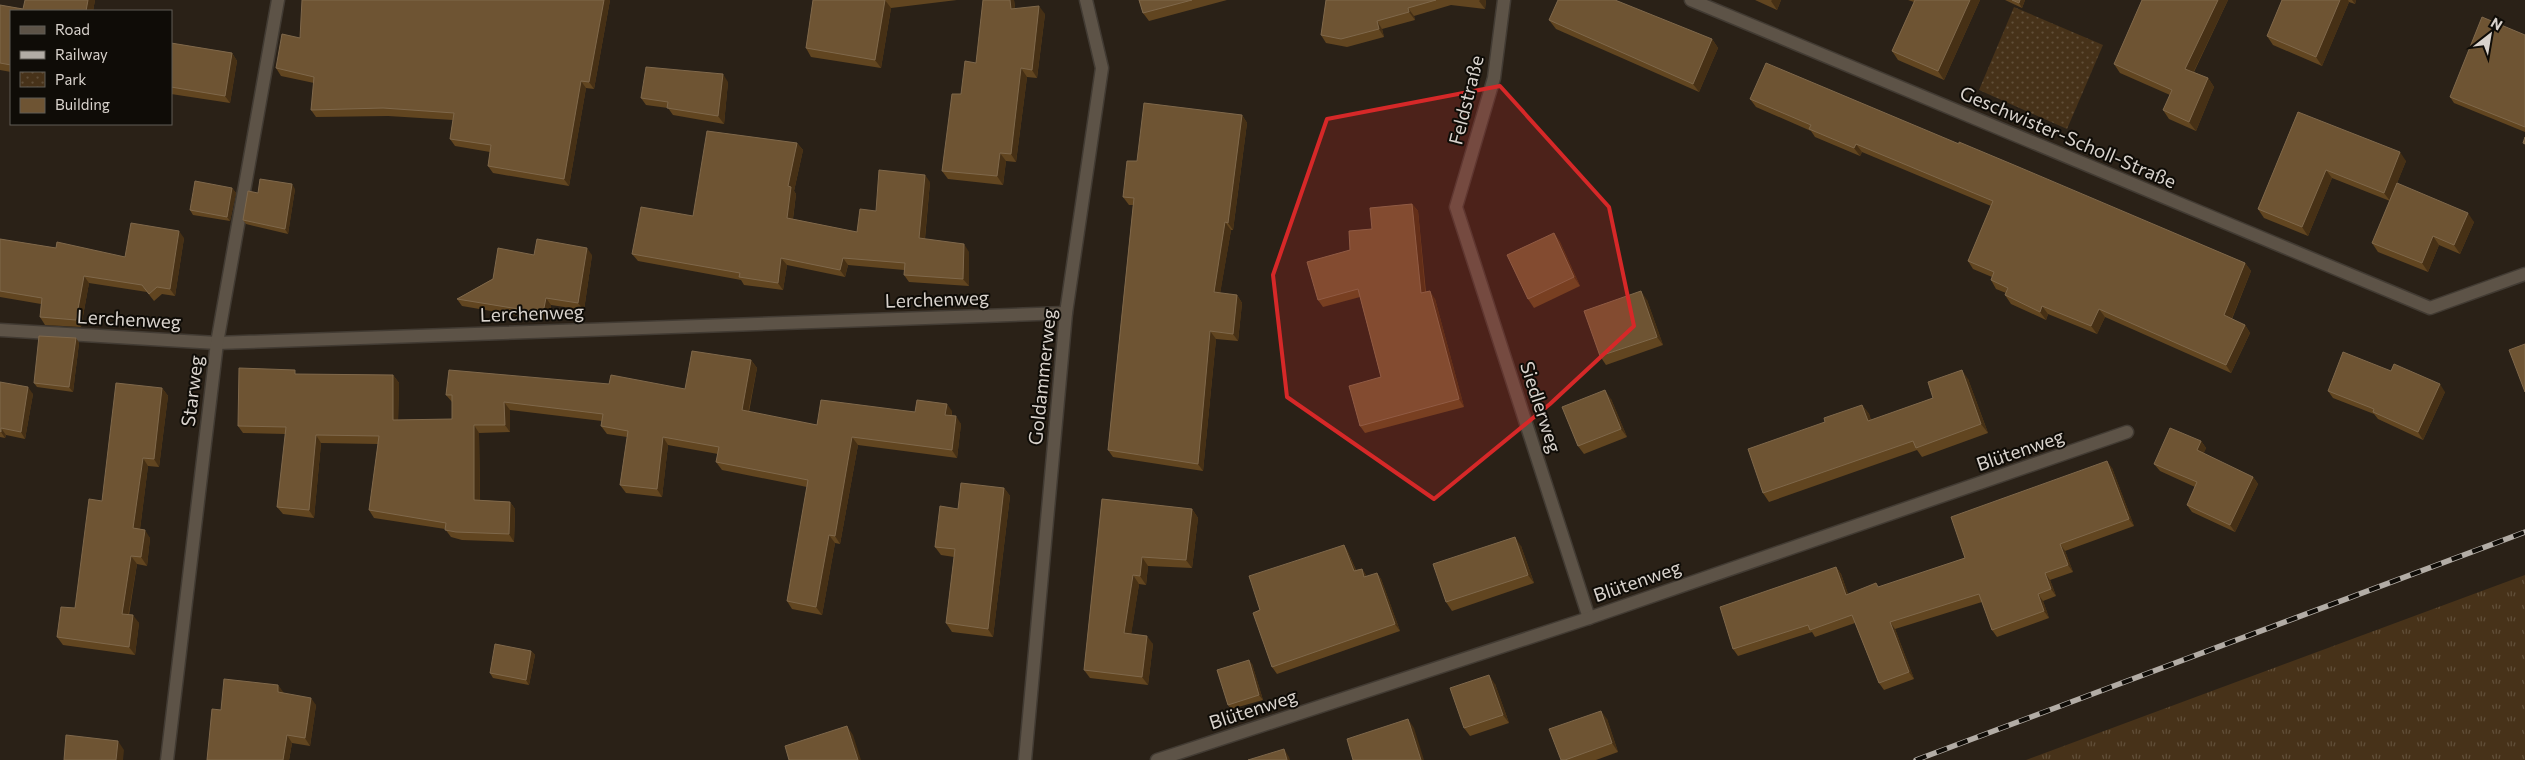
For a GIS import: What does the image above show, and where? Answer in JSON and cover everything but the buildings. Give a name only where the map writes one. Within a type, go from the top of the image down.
[{"type":"street","name":"Starweg","points":[[167,760],[217,343],[278,0]]},
{"type":"street","name":"Goldammerweg","points":[[1025,760],[1066,314],[1102,68],[1086,0]]},
{"type":"street","name":"Feldstraße","points":[[1456,207],[1494,78],[1504,0]]},
{"type":"street","name":"Geschwister-Scholl-Straße","points":[[1691,0],[2430,308],[2525,274]]},
{"type":"street","name":"Siedlerweg","points":[[1456,207],[1589,618]]},
{"type":"street","name":"Lerchenweg","points":[[0,330],[217,343],[1066,314]]},
{"type":"street","name":"Blütenweg","points":[[1157,760],[1589,618],[2127,432]]},
{"type":"highlighted area","points":[[1500,86],[1609,207],[1634,326],[1550,404],[1434,499],[1287,397],[1273,275],[1327,119]]},
{"type":"green space","points":[[2014,7],[2103,45],[2067,129],[1979,90]]},
{"type":"green space","points":[[2525,575],[2525,760],[2026,760]]},
{"type":"railway","points":[[1916,760],[2525,532]]}]
